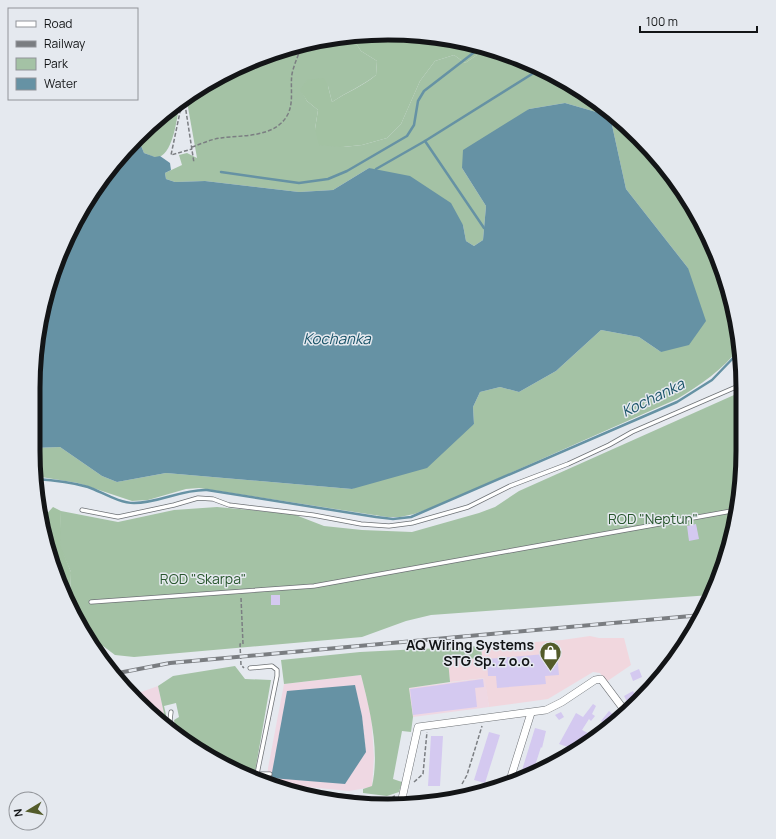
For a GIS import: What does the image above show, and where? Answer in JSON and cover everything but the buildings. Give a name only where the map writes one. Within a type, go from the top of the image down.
[{"type":"street","points":[[402,798],[418,727],[546,710],[562,702],[594,680],[601,679],[623,708]]},
{"type":"street","points":[[511,777],[531,713]]},
{"type":"lane","points":[[82,510],[118,517],[174,506],[198,498],[214,500],[229,505],[313,515],[360,524],[389,526],[412,523],[468,507],[510,486],[568,464],[609,445],[632,432],[736,387]]},
{"type":"lane","points":[[92,602],[240,591],[334,582],[730,511]]},
{"type":"lane","points":[[250,668],[272,666],[277,670],[278,676],[257,774]]},
{"type":"lane","points":[[170,722],[171,712]]},
{"type":"lane","points":[[258,774],[270,774]]},
{"type":"path","points":[[183,107],[180,112],[171,155],[222,138],[249,136],[272,128],[282,121],[287,115],[291,104],[293,72],[300,52]]},
{"type":"path","points":[[185,106],[194,163]]},
{"type":"path","points":[[240,591],[243,637],[243,644],[240,644],[241,665],[245,668],[250,668]]},
{"type":"path","points":[[462,784],[467,776],[482,723]]},
{"type":"path","points":[[410,786],[423,774],[428,729]]},
{"type":"shaded area","points":[[590,636],[599,638],[624,638],[631,665],[606,682],[600,673],[593,672],[548,699],[489,707],[484,678],[450,682],[448,660],[482,658],[481,646],[562,640]]},
{"type":"shaded area","points":[[361,675],[371,715],[374,757],[372,787],[349,791],[292,785],[267,778],[284,684]]},
{"type":"shaded area","points":[[485,678],[489,707],[413,717],[409,688]]},
{"type":"shaded area","points":[[158,686],[165,718],[159,713],[138,693]]},
{"type":"green space","points":[[388,40],[433,43],[480,53],[465,63],[454,55],[435,61],[420,81],[401,124],[387,138],[362,145],[343,147],[319,145],[315,129],[318,110],[307,101],[300,90],[307,80],[324,78],[328,86],[332,102],[366,82],[376,75],[377,61],[361,51],[355,42]]},
{"type":"green space","points":[[355,42],[361,51],[377,61],[376,75],[332,102],[328,86],[307,81],[301,90],[307,101],[318,110],[315,129],[343,147],[362,145],[387,138],[401,124],[420,81],[435,61],[454,55],[465,63],[480,53],[521,66],[562,87],[602,114],[565,103],[529,109],[462,168],[486,206],[483,240],[474,246],[466,241],[463,225],[369,168],[333,190],[299,192],[205,181],[175,182],[166,179],[165,173],[182,165],[179,155],[187,153],[197,158],[187,104],[214,87],[255,66],[298,52],[343,43]]},
{"type":"green space","points":[[178,110],[174,133],[164,154],[157,157],[144,153],[140,144]]},
{"type":"green space","points":[[611,121],[650,159],[677,195],[700,234],[710,255],[724,298],[734,355],[703,383],[677,399],[436,506],[414,514],[400,517],[387,517],[199,488],[186,489],[148,500],[132,501],[78,483],[41,477],[40,448],[60,447],[102,476],[117,482],[166,473],[352,489],[474,424],[473,407],[480,392],[500,387],[519,392],[556,371],[601,330],[639,337],[661,352],[688,268],[626,189]]},
{"type":"green space","name":"ROD \"Skarpa\"","points":[[736,394],[736,451],[733,496],[718,563],[705,595],[431,615],[406,621],[362,637],[134,657],[115,655],[99,644],[70,593],[71,572],[59,545],[61,511],[118,522],[174,510],[217,507],[293,514],[324,526],[362,530],[412,532],[495,507],[519,491]]},
{"type":"green space","points":[[53,507],[61,511],[60,545],[71,572],[70,593],[58,563],[46,514]]},
{"type":"green space","points":[[481,646],[482,658],[448,660],[450,682],[409,688],[413,717],[411,732],[402,731],[393,779],[402,782],[399,792],[387,796],[363,793],[363,789],[372,786],[375,759],[371,716],[361,675],[284,684],[281,660],[360,652]]},
{"type":"green space","points":[[235,666],[245,679],[271,680],[255,773],[214,752],[175,726],[174,720],[179,717],[176,703],[164,706],[167,720],[165,718],[158,686],[173,676]]},
{"type":"water","name":"Kochanka","points":[[565,103],[602,114],[611,121],[626,189],[688,268],[706,321],[689,345],[661,352],[639,337],[601,330],[556,371],[519,392],[500,387],[480,392],[473,407],[474,424],[427,468],[352,489],[166,473],[117,482],[102,476],[60,447],[40,448],[40,388],[43,343],[58,276],[66,255],[87,214],[112,176],[140,144],[144,153],[155,157],[160,156],[170,163],[171,170],[165,173],[166,179],[175,182],[205,181],[299,192],[333,190],[369,168],[410,176],[451,203],[463,225],[466,241],[474,246],[483,240],[486,206],[462,168],[463,150],[529,109]]},
{"type":"water","points":[[355,685],[362,716],[366,752],[345,784],[271,778],[287,691]]},
{"type":"waterway","points":[[221,172],[299,183],[328,179],[347,171],[407,136],[414,125],[418,101],[424,91],[475,51]]},
{"type":"waterway","points":[[376,169],[425,141],[535,72]]},
{"type":"waterway","points":[[425,141],[484,228]]},
{"type":"waterway","name":"Kochanka","points":[[42,480],[82,485],[128,503],[152,501],[198,490],[207,490],[376,517],[393,519],[411,517],[677,402],[712,380],[734,357]]},
{"type":"railway","points":[[120,673],[170,663],[694,616]]},
{"type":"place","name":"AQ Wiring Systems STG Sp. z o.o.","points":[[550,672]]},
{"type":"park label","name":"ROD \"Neptun\"","points":[[653,519]]}]
